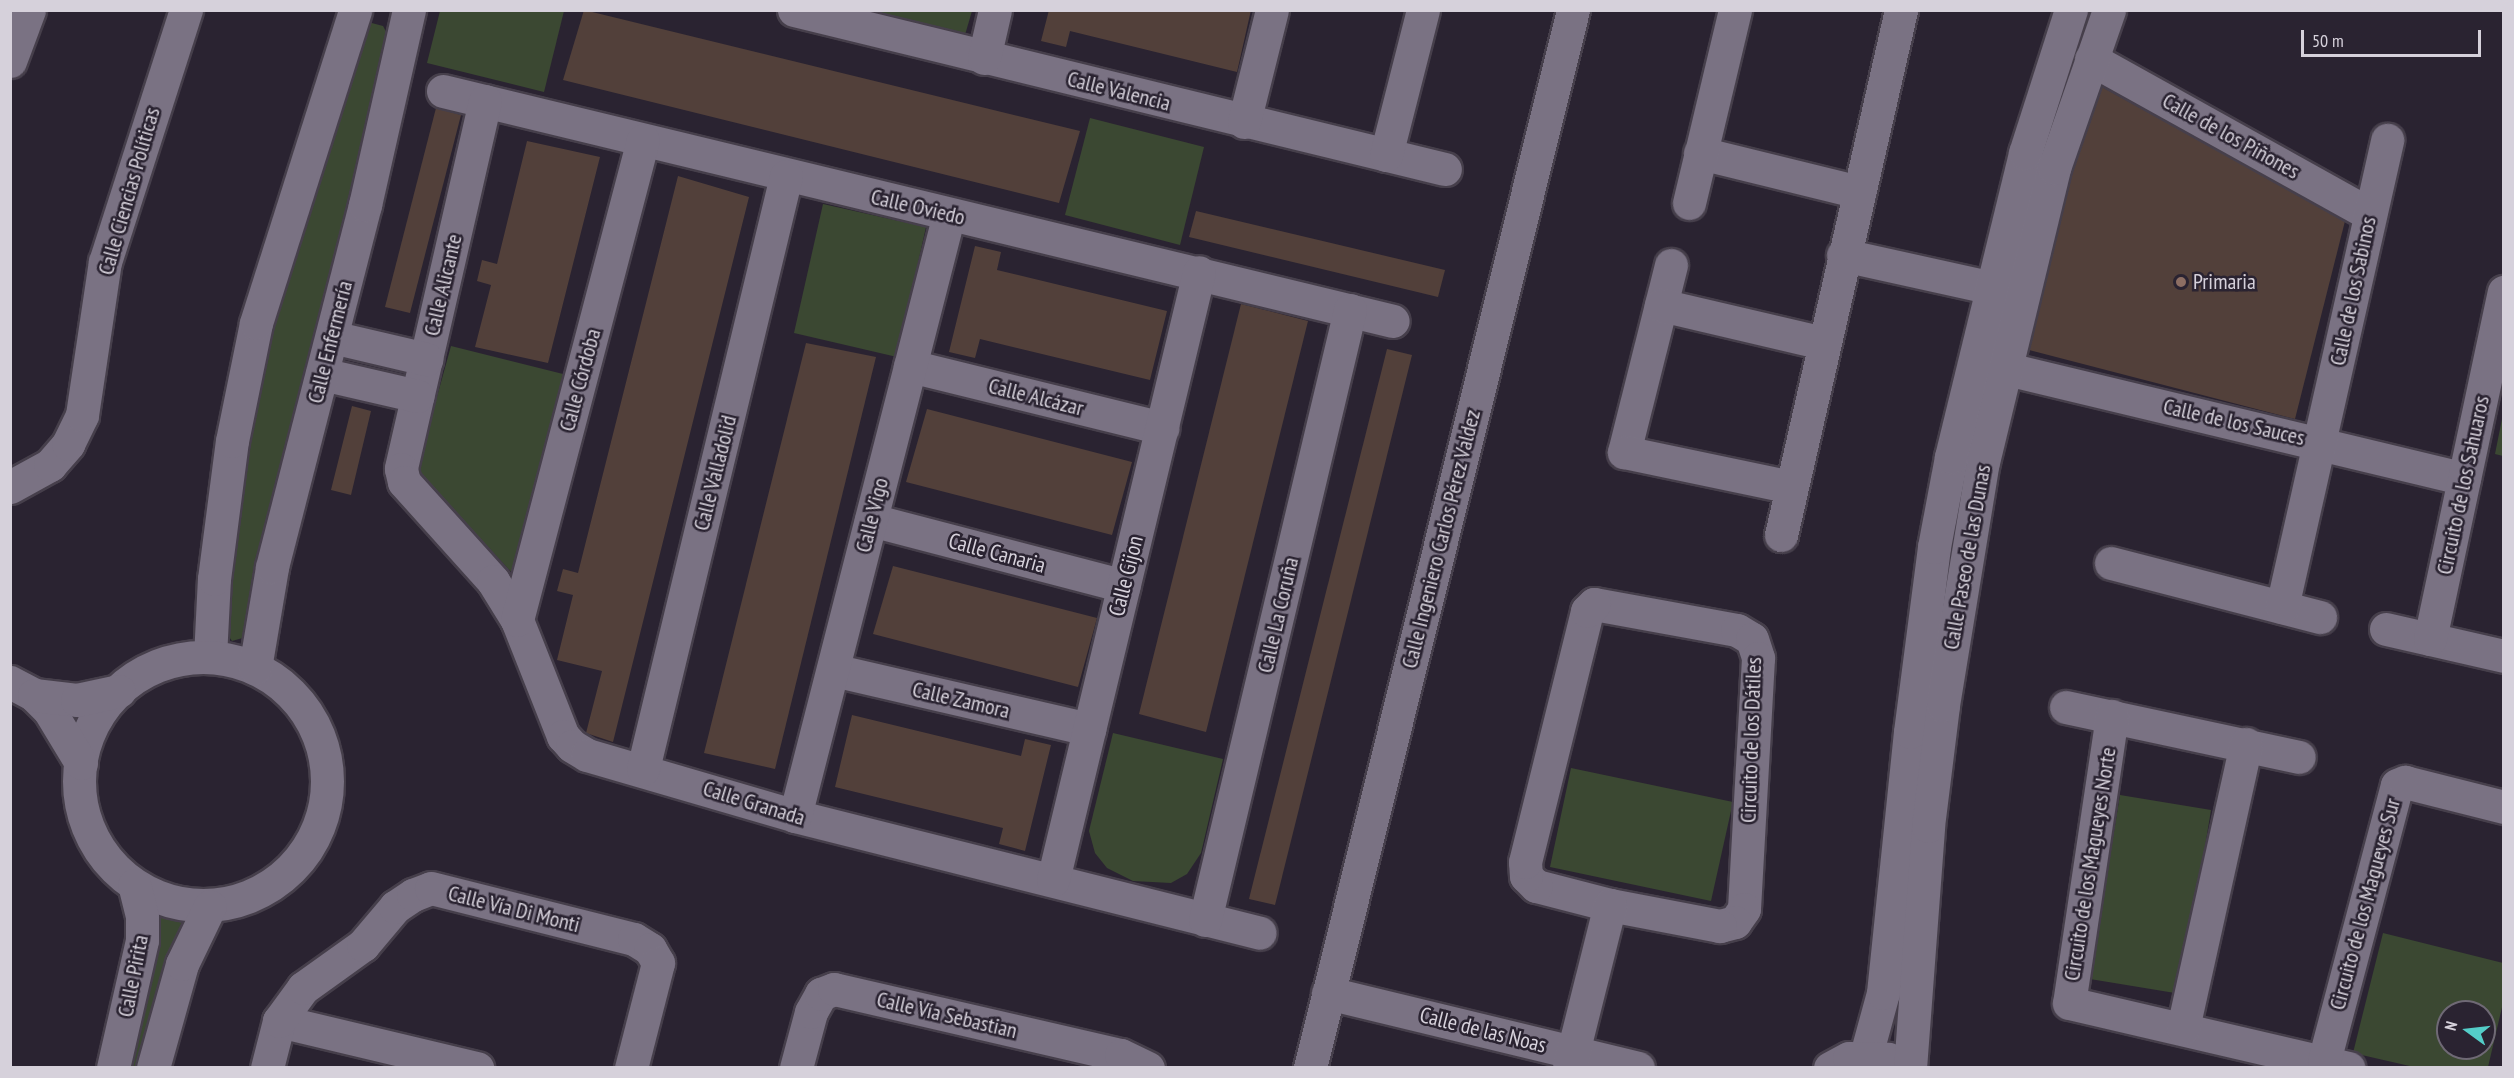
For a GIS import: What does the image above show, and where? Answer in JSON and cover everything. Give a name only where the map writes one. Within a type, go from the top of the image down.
[{"type":"street","points":[[10,61],[29,10]]},
{"type":"street","name":"Calle Ciencias Políticas","points":[[10,487],[50,465],[68,444],[82,416],[105,262],[186,10]]},
{"type":"street","points":[[210,657],[214,579],[232,441],[256,323],[355,10]]},
{"type":"street","name":"Calle Valencia","points":[[794,10],[830,15],[984,58],[1445,169]]},
{"type":"street","points":[[984,58],[995,10]]},
{"type":"street","points":[[1244,122],[1272,10]]},
{"type":"street","points":[[1386,155],[1423,10]]},
{"type":"street","name":"Calle Ingeniero Carlos Pérez Valdez","points":[[1310,1068],[1573,10]]},
{"type":"street","points":[[1689,203],[1735,10]]},
{"type":"street","points":[[1781,535],[1843,255],[1901,10]]},
{"type":"street","name":"Calle Paseo de las Dunas","points":[[1866,1055],[1883,993],[1910,732],[1934,547],[1951,457],[1989,287],[2025,153],[2071,10]]},
{"type":"street","name":"Calle Paseo de las Dunas","points":[[1910,1068],[1928,826],[1944,693],[1983,462],[2054,168],[2109,10]]},
{"type":"street","name":"Calle Enfermería","points":[[255,668],[272,567],[332,337],[403,12]]},
{"type":"street","name":"Calle de los Piñones","points":[[2091,59],[2370,214]]},
{"type":"street","name":"Calle Oviedo","points":[[443,91],[786,176],[1199,272],[1393,321]]},
{"type":"street","name":"Calle Alicante","points":[[401,469],[485,101]]},
{"type":"street","name":"Calle Córdoba","points":[[517,620],[643,140]]},
{"type":"street","name":"Calle de los Sabinos","points":[[2282,608],[2386,140]]},
{"type":"street","points":[[1700,153],[1859,192]]},
{"type":"street","points":[[2025,153],[2054,168]]},
{"type":"street","name":"Calle Valladolid","points":[[643,769],[786,176]]},
{"type":"street","name":"Calle Vigo","points":[[795,816],[949,214]]},
{"type":"street","points":[[1843,255],[1989,287]]},
{"type":"street","points":[[1671,265],[1624,452],[1791,487]]},
{"type":"street","name":"Calle Gijon","points":[[1053,880],[1199,272]]},
{"type":"street","name":"Circuito de los Sahuaros","points":[[2430,639],[2503,294]]},
{"type":"street","points":[[1661,305],[1823,343]]},
{"type":"street","name":"Calle La Coruña","points":[[1205,920],[1350,310]]},
{"type":"street","points":[[332,337],[426,359]]},
{"type":"street","name":"Calle Alcázar","points":[[910,366],[1162,428]]},
{"type":"street","name":"Calle de los Sauces","points":[[2004,368],[2464,479]]},
{"type":"street","points":[[322,374],[417,396]]},
{"type":"street","points":[[1951,457],[1983,462]]},
{"type":"street","name":"Calle Granada","points":[[401,469],[404,482],[493,581],[517,620],[563,736],[587,755],[643,769],[795,816],[1260,933]]},
{"type":"street","name":"Calle Canaria","points":[[871,520],[1124,586]]},
{"type":"street","points":[[2110,563],[2320,617]]},
{"type":"street","name":"Circuito de los Dátiles","points":[[1605,603],[1737,630],[1752,639],[1758,658],[1744,909],[1735,922],[1720,926],[1611,905],[1536,886],[1526,876],[1587,611],[1594,604],[1605,603]]},
{"type":"street","points":[[2386,629],[2504,656]]},
{"type":"street","points":[[210,657],[255,668],[289,690],[314,724],[327,763],[326,804],[311,843],[285,875],[250,897],[210,906],[170,902],[134,885],[113,866],[96,844],[85,818],[80,791],[81,763],[94,724],[119,691],[160,665],[210,657]]},
{"type":"street","name":"Calle Zamora","points":[[833,670],[1089,729]]},
{"type":"street","points":[[22,689],[76,700],[119,691]]},
{"type":"street","points":[[22,689],[62,726],[81,763]]},
{"type":"street","name":"Circuito de los Magueyes Norte","points":[[2066,707],[2246,744],[2299,758]]},
{"type":"street","name":"Circuito de los Magueyes Norte","points":[[2112,716],[2069,1003],[2183,1028],[2250,1055]]},
{"type":"street","points":[[2183,1028],[2246,744]]},
{"type":"street","name":"Circuito de los Magueyes Sur","points":[[2250,1055],[2336,1064],[2397,785],[2405,782],[2504,807]]},
{"type":"street","name":"Calle Pirita","points":[[113,1068],[142,940],[142,916],[134,885]]},
{"type":"street","name":"Calle Vía Di Monti","points":[[267,1068],[279,1021],[303,988],[363,945],[395,908],[413,894],[431,888],[634,939],[650,949],[658,963],[631,1068]]},
{"type":"street","points":[[1571,1060],[1611,905]]},
{"type":"street","name":"Calle Pirita","points":[[153,1068],[182,964],[210,906]]},
{"type":"street","name":"Calle Vía Sebastian","points":[[796,1068],[811,1012],[821,994],[834,989],[1120,1055],[1148,1068]]},
{"type":"street","name":"Calle de las Noas","points":[[1328,993],[1571,1060],[1638,1068]]},
{"type":"street","points":[[279,1021],[477,1068]]},
{"type":"street","points":[[1830,1068],[1849,1058],[1866,1055],[1889,1059],[1902,1068]]},
{"type":"green space","points":[[850,10],[972,11],[962,45]]},
{"type":"green space","points":[[440,11],[564,11],[544,92],[427,63]]},
{"type":"green space","points":[[368,22],[383,26],[390,39],[246,637],[232,641],[225,631],[238,463],[260,340]]},
{"type":"green space","points":[[1090,118],[1204,147],[1180,245],[1065,215]]},
{"type":"green space","points":[[823,204],[926,227],[897,357],[794,333]]},
{"type":"green space","points":[[451,346],[571,376],[515,576],[473,531],[414,480]]},
{"type":"green space","points":[[2503,414],[2503,456],[2495,454]]},
{"type":"green space","points":[[1113,733],[1223,759],[1201,853],[1187,874],[1171,883],[1133,881],[1107,868],[1095,853],[1089,831]]},
{"type":"green space","points":[[1571,768],[1733,802],[1711,901],[1550,867]]},
{"type":"green space","points":[[2120,795],[2211,810],[2181,994],[2090,979]]},
{"type":"green space","points":[[159,915],[182,920],[145,1067],[120,1068]]},
{"type":"green space","points":[[2383,933],[2503,963],[2503,1003],[2496,1033],[2496,1000],[2436,1000],[2436,1060],[2490,1060],[2488,1067],[2414,1067],[2353,1053]]},
{"type":"building","points":[[584,10],[1080,131],[1059,203],[563,80]]},
{"type":"building","points":[[1049,10],[1251,10],[1237,72],[1070,31],[1066,47],[1041,41]]},
{"type":"building","name":"Primaria","points":[[2102,87],[2345,221],[2295,419],[2029,350],[2072,173]]},
{"type":"building","points":[[436,108],[461,115],[410,313],[385,307]]},
{"type":"building","points":[[527,141],[600,157],[548,363],[475,347],[491,285],[477,281],[482,260],[497,264]]},
{"type":"building","points":[[678,176],[749,197],[613,742],[586,733],[602,671],[557,660],[573,595],[557,591],[563,569],[578,573]]},
{"type":"building","points":[[1196,211],[1445,270],[1438,297],[1189,237]]},
{"type":"building","points":[[975,246],[1001,252],[997,270],[1167,311],[1150,380],[980,339],[975,358],[949,352]]},
{"type":"building","points":[[1241,304],[1308,321],[1206,732],[1139,714]]},
{"type":"building","points":[[806,343],[876,357],[775,769],[704,753]]},
{"type":"building","points":[[1387,349],[1412,355],[1275,905],[1249,899]]},
{"type":"building","points":[[352,406],[371,411],[351,495],[331,490]]},
{"type":"building","points":[[927,409],[1132,462],[1112,535],[906,482]]},
{"type":"building","points":[[893,566],[1097,618],[1078,687],[873,634]]},
{"type":"building","points":[[852,715],[1021,756],[1025,739],[1051,745],[1025,851],[999,844],[1003,828],[835,787]]},
{"type":"place","name":"Primaria","points":[[2181,282]]}]
